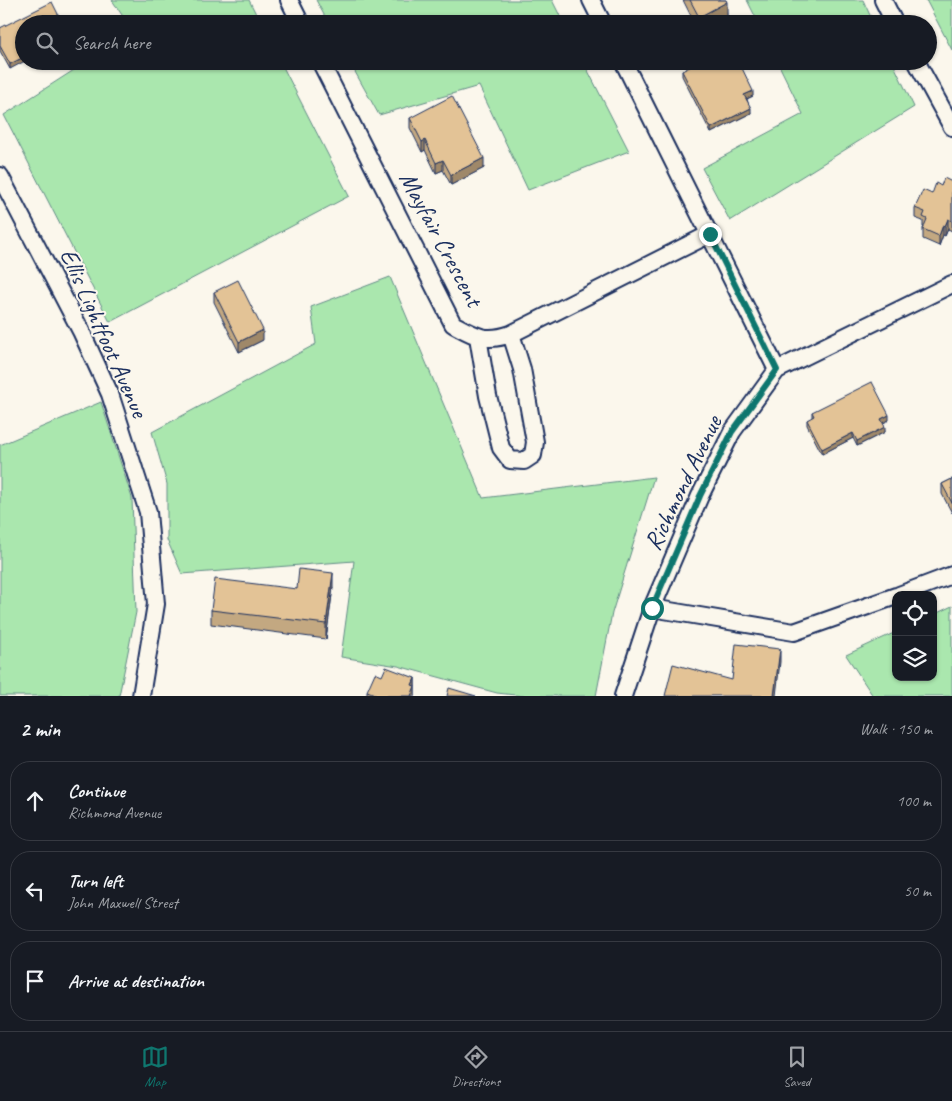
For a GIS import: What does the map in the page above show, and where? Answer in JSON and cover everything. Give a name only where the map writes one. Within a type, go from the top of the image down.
[{"type":"street","points":[[289,0],[296,15]]},
{"type":"street","points":[[592,0],[600,15]]},
{"type":"street","points":[[882,0],[891,15]]},
{"type":"street","name":"Mayfair Crescent","points":[[325,70],[453,324],[478,337],[498,338],[510,334],[710,234]]},
{"type":"street","points":[[627,70],[777,370]]},
{"type":"street","points":[[921,70],[952,127]]},
{"type":"street","name":"Ellis Lightfoot Avenue","points":[[0,176],[81,331],[110,394],[148,512],[156,604],[141,696]]},
{"type":"street","name":"Richmond Avenue","points":[[623,696],[652,608],[700,496],[732,432],[777,370],[952,284]]},
{"type":"street","points":[[478,337],[488,396],[502,448],[510,460],[524,461],[533,455],[536,442],[522,369],[510,334]]},
{"type":"street","points":[[911,591],[952,575]]},
{"type":"street","points":[[652,608],[794,632],[892,597]]},
{"type":"green space","points":[[112,0],[249,0],[256,15],[122,15]]},
{"type":"green space","points":[[316,0],[552,0],[560,15],[324,15]]},
{"type":"green space","points":[[747,0],[863,0],[870,15],[754,15]]},
{"type":"green space","points":[[926,0],[952,0],[952,50],[937,21],[937,15],[934,15]]},
{"type":"green space","points":[[74,70],[285,70],[349,196],[110,322],[4,115]]},
{"type":"green space","points":[[354,70],[588,70],[629,151],[528,190],[479,86],[379,115]]},
{"type":"green space","points":[[781,70],[896,70],[914,107],[730,221],[702,168],[803,114]]},
{"type":"green space","points":[[390,277],[483,498],[654,477],[612,613],[596,696],[524,696],[497,693],[398,666],[341,657],[354,561],[182,574],[167,540],[167,484],[152,432],[316,344],[311,307]]},
{"type":"green space","points":[[101,402],[132,498],[136,612],[119,696],[0,696],[0,445]]},
{"type":"green space","points":[[952,606],[952,696],[873,696],[846,655],[892,634],[892,681],[937,681],[937,613]]},
{"type":"building","points":[[690,0],[726,0],[727,2],[703,15],[698,15]]},
{"type":"building","points":[[52,2],[58,15],[26,15]]},
{"type":"building","points":[[15,20],[15,62],[10,64],[0,46],[0,28]]},
{"type":"building","points":[[743,70],[753,91],[744,95],[751,108],[711,128],[682,71]]},
{"type":"building","points":[[452,96],[484,158],[451,175],[443,160],[436,163],[425,140],[422,142],[410,118]]},
{"type":"building","points":[[944,178],[952,182],[952,221],[948,219],[945,226],[943,225],[939,236],[923,229],[927,219],[923,217],[925,212],[915,208],[923,190],[932,194],[936,183],[941,186]]},
{"type":"building","points":[[238,280],[263,330],[239,342],[214,292]]},
{"type":"building","points":[[872,382],[889,415],[881,419],[885,427],[857,441],[853,433],[822,449],[807,420],[814,416],[812,412]]},
{"type":"building","points":[[952,479],[952,503],[942,484]]},
{"type":"building","points":[[299,569],[333,573],[326,624],[211,610],[215,579],[297,589]]},
{"type":"building","points":[[736,644],[780,649],[774,696],[665,696],[673,664],[732,680]]},
{"type":"building","points":[[386,667],[415,678],[412,685],[415,686],[411,696],[374,696],[375,694],[367,691],[375,673],[382,676]]},
{"type":"building","points":[[449,688],[476,696],[447,696]]},
{"type":"route","points":[[652,608],[700,496],[732,432],[777,370],[710,234]]}]
